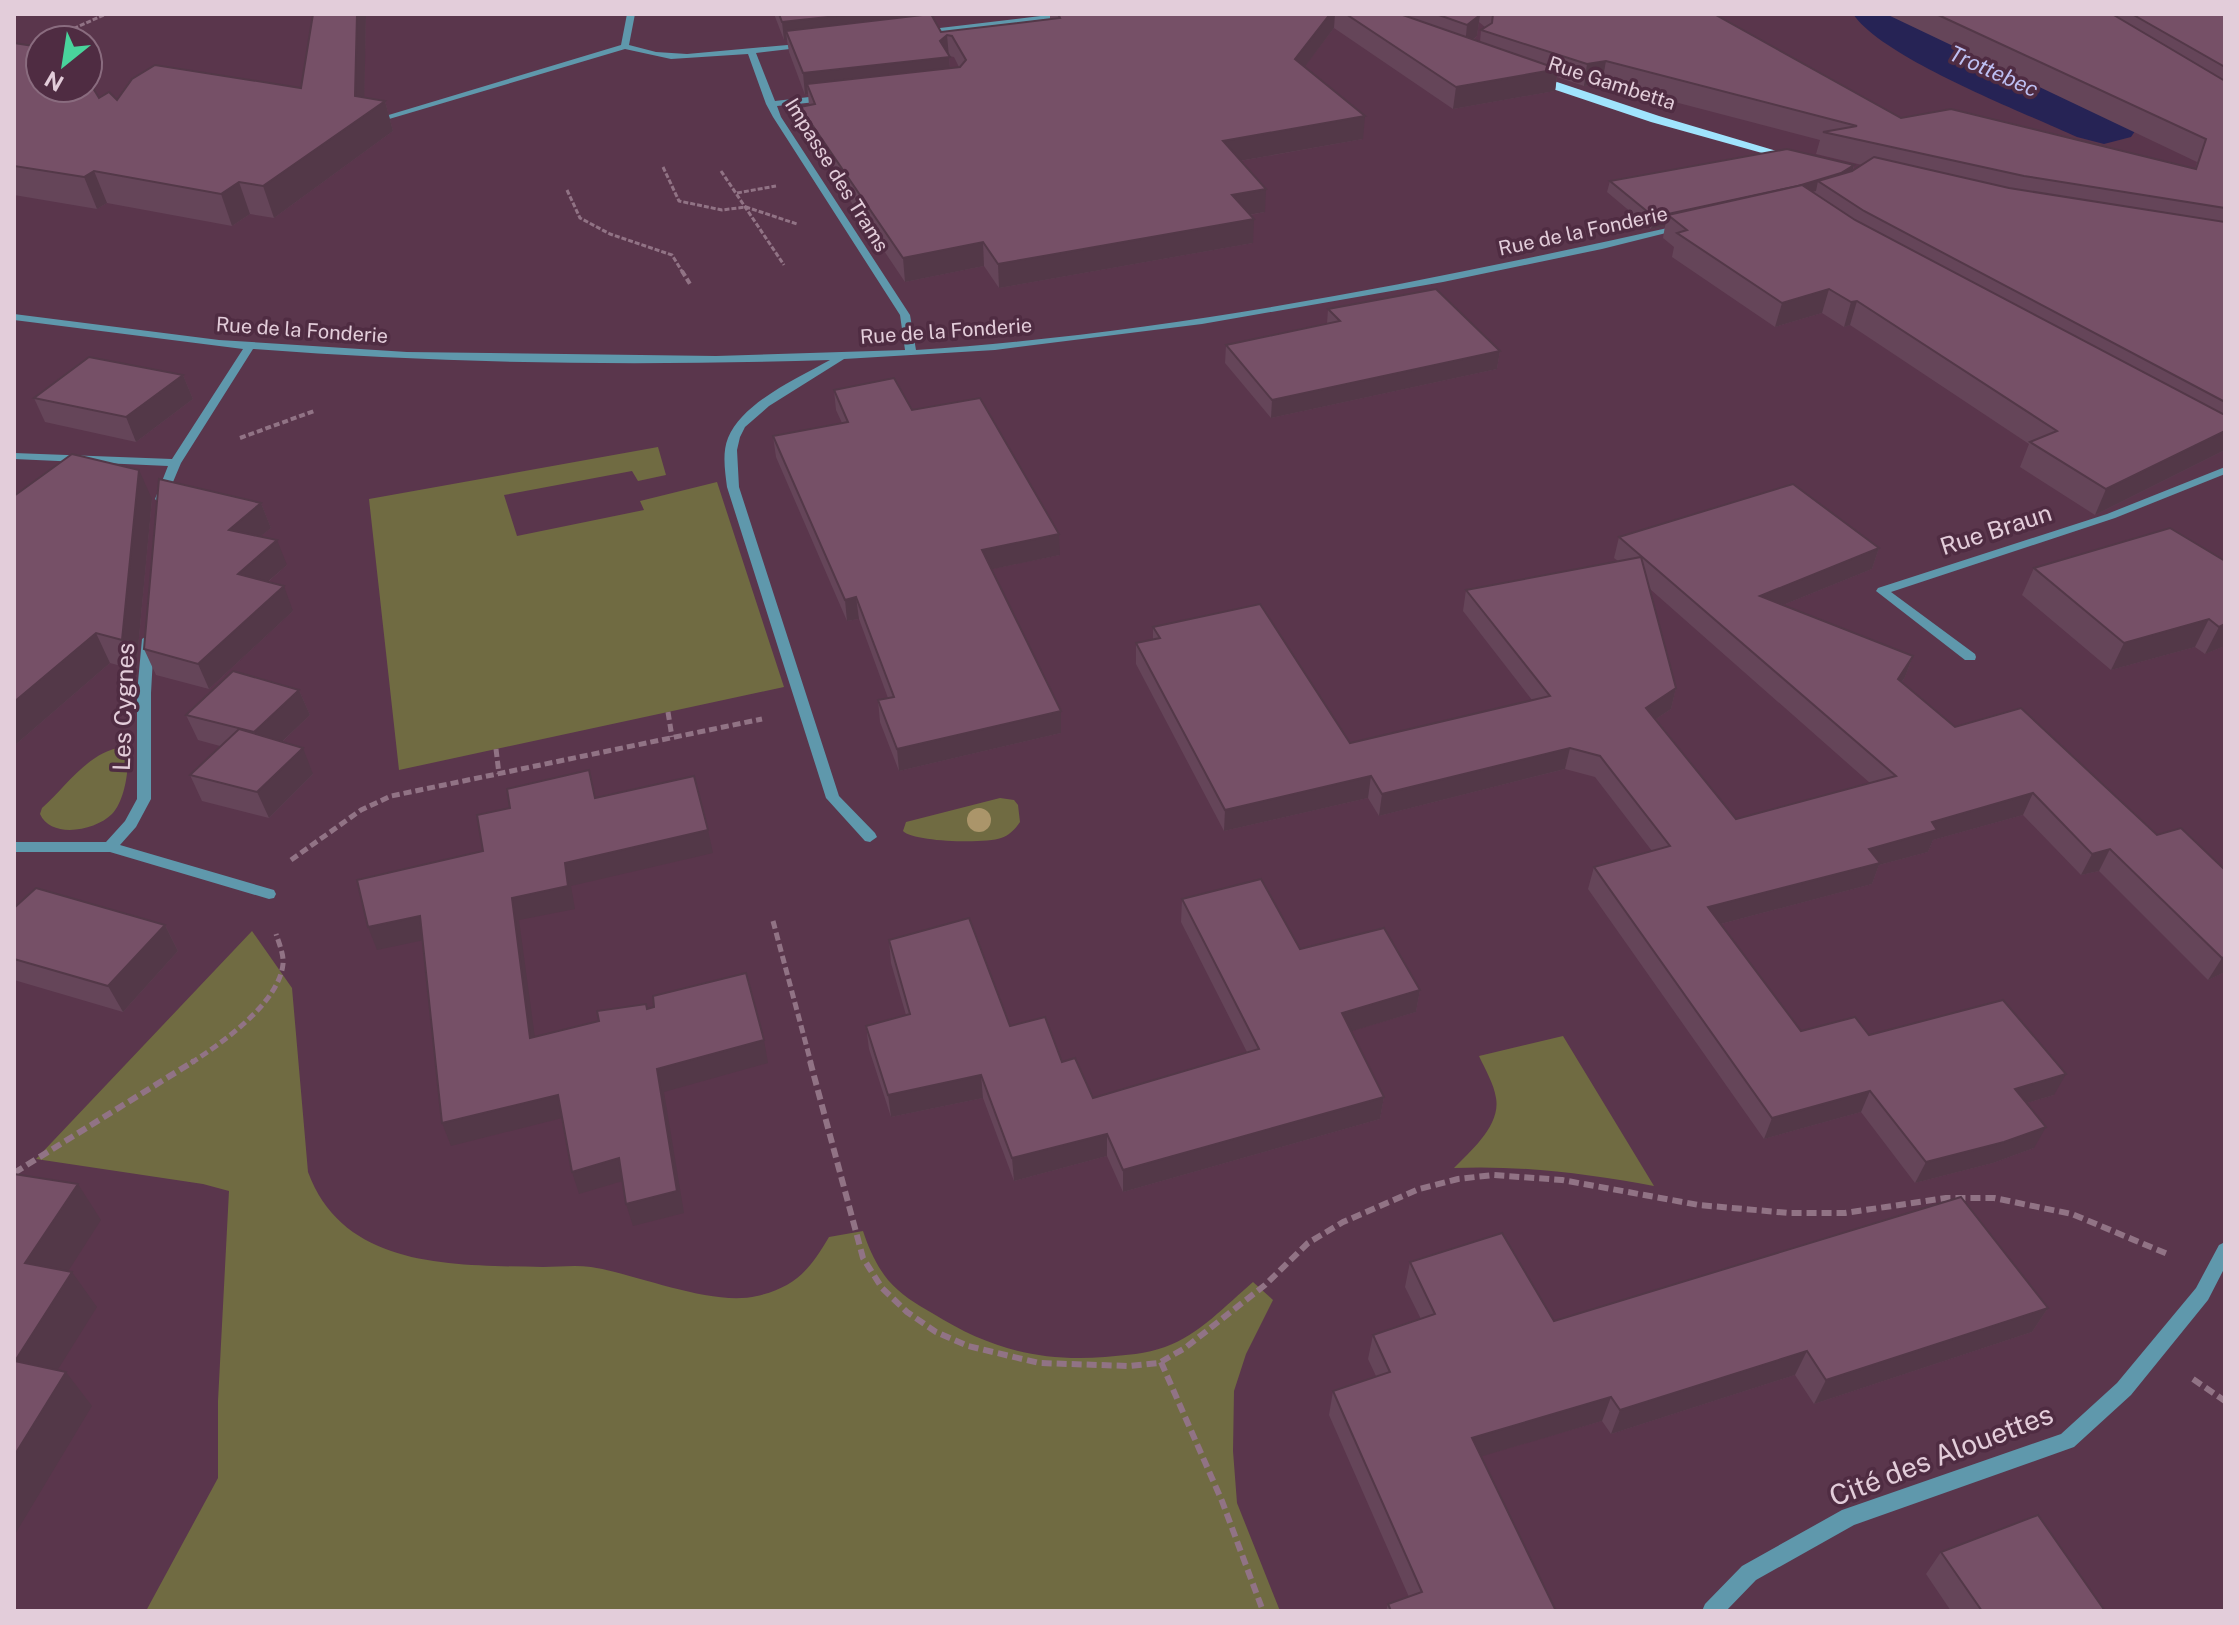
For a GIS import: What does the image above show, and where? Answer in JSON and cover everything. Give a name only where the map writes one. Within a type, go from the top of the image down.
[{"type":"main road","name":"Rue Gambetta","points":[[1516,73],[1655,119],[1805,161]]},
{"type":"street","points":[[625,46],[631,14]]},
{"type":"street","points":[[916,33],[1077,14]]},
{"type":"street","points":[[376,120],[625,46],[640,52],[683,57],[811,44]]},
{"type":"street","name":"Impasse des Trams","points":[[751,51],[770,104],[905,315],[911,352]]},
{"type":"street","points":[[770,104],[834,97]]},
{"type":"street","name":"Rue de la Fonderie","points":[[14,317],[250,346],[517,359],[843,357],[1040,342],[1275,311],[1418,285],[1693,226]]},
{"type":"street","points":[[160,512],[161,498],[175,463],[250,346]]},
{"type":"street","points":[[843,357],[754,413],[735,434],[730,454],[733,487],[833,798],[870,837]]},
{"type":"street","points":[[14,456],[175,463]]},
{"type":"street","name":"Rue Braun","points":[[1970,657],[1882,591],[2111,516],[2225,470]]},
{"type":"street","name":"Les Cygnes","points":[[110,847],[131,824],[144,799],[144,693],[149,620]]},
{"type":"street","points":[[14,847],[110,847],[269,894]]},
{"type":"street","name":"Cité des Alouettes","points":[[1712,1611],[1749,1573],[1849,1517],[2067,1441],[2124,1389],[2202,1294],[2225,1250]]},
{"type":"path","points":[[84,24],[106,14]]},
{"type":"path","points":[[663,167],[679,201],[722,210],[746,207],[793,224],[846,224]]},
{"type":"path","points":[[721,171],[784,265]]},
{"type":"path","points":[[567,190],[580,218],[610,234],[672,255],[690,284]]},
{"type":"path","points":[[184,448],[255,435],[314,411]]},
{"type":"path","points":[[14,1173],[209,1051],[267,1001],[278,986],[284,961],[271,916],[269,894],[286,864],[361,810],[391,796],[804,710]]},
{"type":"path","points":[[668,712],[672,737]]},
{"type":"path","points":[[496,749],[499,774]]},
{"type":"path","points":[[773,921],[863,1258],[875,1282],[897,1305],[926,1324],[970,1347],[1005,1360],[1081,1367],[1161,1362],[1271,1281],[1308,1244],[1366,1210],[1421,1187],[1489,1176],[1561,1179],[1728,1209],[1796,1213],[1883,1209],[1969,1196],[2004,1199],[2042,1206],[2093,1222],[2212,1275]]},
{"type":"path","points":[[1161,1362],[1222,1501],[1263,1611]]},
{"type":"shaded area","points":[[658,447],[666,475],[638,481],[632,471],[504,495],[517,536],[644,510],[640,501],[717,482],[784,687],[399,770],[369,499]]},
{"type":"shaded area","points":[[122,747],[127,749],[127,774],[120,801],[112,814],[95,825],[74,830],[54,827],[46,822],[40,814],[42,808],[78,772],[98,756]]},
{"type":"shaded area","points":[[1000,798],[1014,800],[1018,805],[1020,822],[1012,832],[1001,838],[950,841],[920,838],[903,831],[906,822]]},
{"type":"shaded area","points":[[252,931],[292,988],[308,1172],[325,1204],[348,1228],[375,1245],[406,1256],[474,1265],[591,1267],[697,1294],[739,1298],[771,1292],[792,1282],[808,1267],[829,1237],[863,1231],[873,1257],[888,1280],[926,1310],[994,1344],[1036,1355],[1081,1358],[1143,1353],[1177,1342],[1212,1319],[1253,1282],[1273,1300],[1246,1354],[1234,1391],[1233,1451],[1237,1503],[1280,1611],[146,1611],[218,1478],[218,1401],[229,1191],[203,1184],[36,1159]]},
{"type":"shaded area","points":[[1563,1036],[1654,1186],[1554,1171],[1454,1168],[1483,1137],[1494,1118],[1496,1098],[1479,1056]]},
{"type":"building","points":[[313,14],[357,14],[355,96],[385,101],[263,186],[239,182],[221,194],[94,171],[84,177],[14,166],[14,43],[24,45],[24,104],[104,104],[104,95],[109,92],[117,100],[132,79],[155,65],[301,88]]},
{"type":"building","points":[[779,14],[855,14],[782,22]]},
{"type":"building","points":[[931,14],[941,32],[1060,18],[1058,14],[1330,14],[1295,59],[1365,116],[1223,141],[1266,189],[1232,195],[1254,219],[998,264],[983,242],[903,258],[800,107],[815,104],[807,84],[960,67],[966,60],[952,36],[947,35],[940,41],[950,57],[803,73],[786,31]]},
{"type":"building","points":[[1346,14],[1400,14],[1558,69],[1456,87]]},
{"type":"building","points":[[1436,14],[1479,14],[1480,15],[1467,25]]},
{"type":"building","points":[[1493,14],[1714,14],[1901,118],[1951,109],[2196,169],[2206,139],[1936,14],[2112,14],[2225,81],[2225,208],[2024,176],[1823,132],[1857,126],[1606,61],[1587,64],[1481,30],[1492,23]]},
{"type":"building","points":[[2132,14],[2225,14],[2225,67]]},
{"type":"building","points":[[1787,149],[1854,165],[1841,173],[1798,186],[1654,217],[1610,181]]},
{"type":"building","points":[[1874,157],[2009,188],[2225,222],[2225,402],[1864,211],[1818,181],[1852,171]]},
{"type":"building","points":[[1802,185],[1855,220],[2225,415],[2225,431],[2106,489],[2030,442],[2057,431],[1857,301],[1851,302],[1829,289],[1782,303],[1677,233],[1687,230],[1668,215]]},
{"type":"building","points":[[1436,289],[1500,351],[1272,400],[1226,345],[1340,321],[1328,309]]},
{"type":"building","points":[[89,357],[183,375],[126,417],[34,398]]},
{"type":"building","points":[[894,378],[912,410],[980,398],[1059,534],[982,550],[1061,711],[897,749],[878,700],[894,697],[856,597],[845,600],[773,436],[848,422],[834,390]]},
{"type":"building","points":[[72,454],[139,470],[122,640],[96,633],[14,702],[14,496]]},
{"type":"building","points":[[159,479],[261,503],[229,530],[277,540],[238,574],[284,586],[198,664],[144,649]]},
{"type":"building","points":[[1793,484],[1879,548],[1760,596],[1913,656],[1898,679],[1955,727],[2021,708],[2157,835],[2181,828],[2225,870],[2225,957],[2222,958],[2110,849],[2092,854],[2033,793],[1932,822],[1937,830],[1869,849],[1880,863],[1708,907],[1801,1031],[1855,1017],[1869,1035],[2003,1000],[2066,1074],[2015,1089],[2046,1127],[2004,1142],[1926,1162],[1870,1091],[1772,1118],[1594,867],[1670,846],[1600,756],[1570,748],[1382,794],[1371,776],[1225,810],[1136,643],[1160,638],[1153,627],[1260,604],[1350,743],[1550,696],[1466,590],[1641,557],[1676,688],[1646,708],[1736,819],[1896,776],[1619,537]]},
{"type":"building","points":[[2170,528],[2225,561],[2225,624],[2219,627],[2209,619],[2124,643],[2034,568]]},
{"type":"building","points":[[233,671],[299,690],[254,732],[186,715]]},
{"type":"building","points":[[239,729],[303,748],[257,792],[190,775]]},
{"type":"building","points":[[589,770],[595,798],[694,776],[708,830],[565,863],[568,886],[512,898],[530,1038],[599,1021],[597,1011],[646,1004],[647,1009],[654,1007],[653,996],[746,973],[764,1040],[657,1069],[677,1191],[626,1204],[619,1158],[572,1172],[558,1095],[442,1123],[420,916],[368,927],[357,880],[483,851],[477,815],[510,808],[507,789]]},
{"type":"building","points":[[1261,879],[1300,949],[1384,928],[1420,990],[1342,1013],[1384,1097],[1123,1170],[1107,1134],[1012,1158],[981,1075],[888,1095],[866,1026],[910,1014],[889,940],[969,918],[1010,1026],[1045,1017],[1062,1062],[1075,1058],[1093,1098],[1259,1049],[1182,899]]},
{"type":"building","points":[[36,888],[165,925],[108,986],[14,959],[14,908]]},
{"type":"building","points":[[14,1174],[78,1184],[25,1263],[72,1272],[15,1361],[66,1372],[14,1456]]},
{"type":"building","points":[[1961,1197],[2048,1308],[1826,1380],[1807,1351],[1620,1410],[1611,1397],[1472,1438],[1556,1611],[1391,1611],[1388,1604],[1422,1592],[1333,1391],[1390,1372],[1373,1335],[1435,1314],[1410,1262],[1502,1233],[1554,1321]]},
{"type":"building","points":[[2038,1515],[2105,1611],[1982,1611],[1941,1552]]},
{"type":"waterway","name":"Trottebec","points":[[1887,14],[1939,46],[2104,121]]}]
